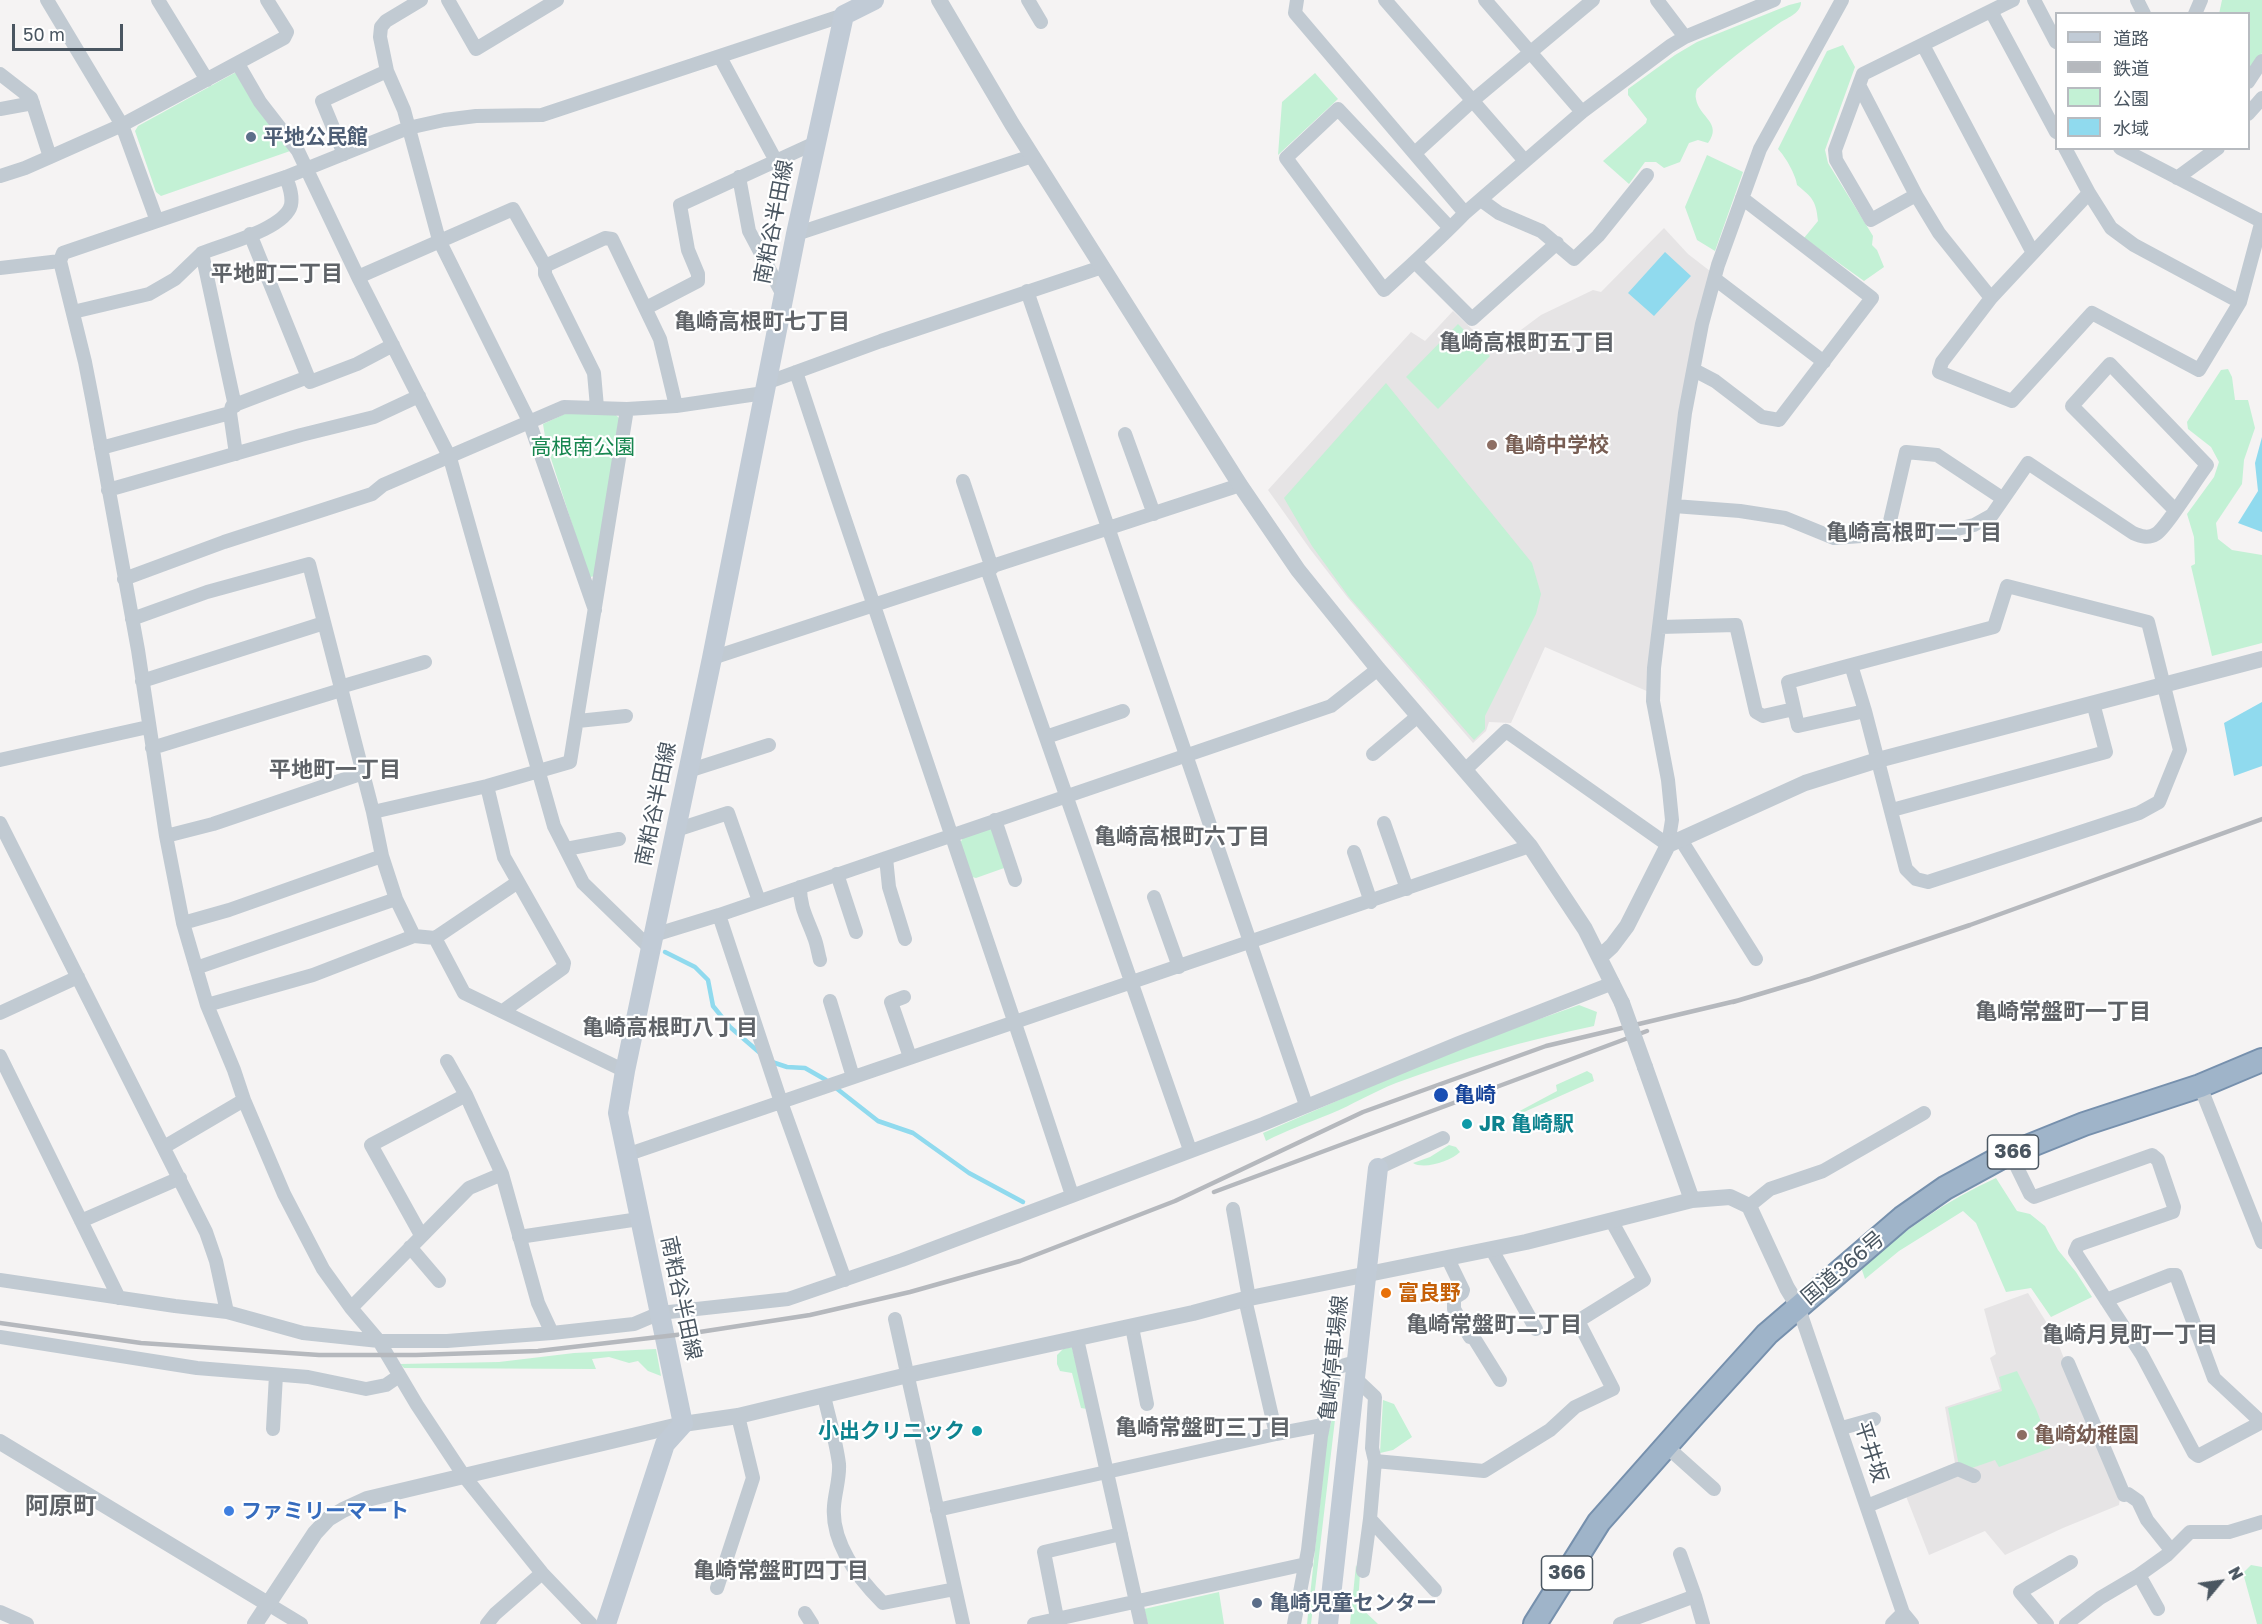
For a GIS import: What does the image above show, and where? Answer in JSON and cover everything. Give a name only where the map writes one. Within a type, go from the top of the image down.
[{"type":"highway","name":"国道366号","points":[[1535,1624],[1599,1522],[1767,1334],[1902,1218],[1946,1188],[2010,1153],[2084,1124],[2200,1086],[2262,1060]]},
{"type":"main road","points":[[844,15],[874,0]]},
{"type":"main road","name":"南粕谷半田線","points":[[683,1424],[618,1113],[712,658],[796,234],[844,15]]},
{"type":"main road","name":"亀崎停車場線","points":[[1328,1624],[1358,1370],[1378,1168]]},
{"type":"main road","points":[[606,1624],[665,1444],[683,1424]]},
{"type":"street","points":[[47,0],[122,125],[158,221]]},
{"type":"street","points":[[158,0],[207,80]]},
{"type":"street","points":[[0,176],[25,168],[122,125],[284,38],[287,33],[267,0]]},
{"type":"street","points":[[422,0],[386,21],[381,27],[380,37],[387,71],[404,110],[439,240],[529,421],[595,610]]},
{"type":"street","points":[[448,0],[476,49],[557,0]]},
{"type":"street","points":[[939,0],[1032,156],[1240,485],[1298,570],[1378,669],[1530,846],[1585,929],[1622,1004],[1692,1200]]},
{"type":"street","points":[[1028,0],[1041,22]]},
{"type":"street","points":[[1297,0],[1295,13],[1465,213]]},
{"type":"street","points":[[1385,0],[1471,102],[1525,161]]},
{"type":"street","points":[[1485,0],[1582,112]]},
{"type":"street","points":[[1415,153],[1471,102],[1593,0]]},
{"type":"street","points":[[1657,0],[1685,37]]},
{"type":"street","points":[[1600,957],[1612,946],[1627,926],[1674,843],[1668,780],[1653,701],[1654,668],[1685,413],[1702,324],[1721,256],[1760,149],[1842,0]]},
{"type":"street","points":[[1916,195],[1871,220],[1836,160],[1835,150],[1863,74],[2013,0]]},
{"type":"street","points":[[2034,0],[2055,40]]},
{"type":"street","points":[[1450,228],[1338,109],[1286,158],[1384,290],[1415,262],[1450,228],[1465,213],[1582,112],[1685,37],[1768,1]]},
{"type":"street","points":[[1992,11],[2055,130]]},
{"type":"street","points":[[591,1624],[542,1573],[464,1476],[379,1341],[351,1308],[323,1269],[303,1234],[280,1185],[244,1100],[207,1005],[183,923],[166,836],[132,619],[86,362],[60,261],[63,253],[306,170],[408,128],[476,116],[542,115],[844,15]]},
{"type":"street","points":[[1923,45],[2033,253]]},
{"type":"street","points":[[720,57],[776,161]]},
{"type":"street","points":[[2250,79],[2262,61]]},
{"type":"street","points":[[238,64],[260,102],[298,151],[358,277],[450,458],[554,826],[583,884],[652,942],[759,901],[1331,706],[1378,669]]},
{"type":"street","points":[[344,154],[322,100],[387,71]]},
{"type":"street","points":[[0,74],[31,98],[50,157]]},
{"type":"street","points":[[1859,85],[1916,195],[1939,233],[1991,298]]},
{"type":"street","points":[[2250,112],[2262,98]]},
{"type":"street","points":[[0,109],[33,104]]},
{"type":"street","points":[[646,308],[698,281],[698,274],[688,250],[680,205],[815,143]]},
{"type":"street","points":[[2066,150],[2111,228],[2133,245],[2241,302]]},
{"type":"street","points":[[2089,193],[1991,298],[1942,362],[1939,372],[2012,401],[2092,313],[2199,370],[2241,302],[2262,220],[2122,150]]},
{"type":"street","points":[[2177,178],[2215,150]]},
{"type":"street","points":[[796,234],[1032,156]]},
{"type":"street","points":[[1481,200],[1499,213],[1542,231],[1574,259],[1598,236],[1647,175]]},
{"type":"street","points":[[73,312],[149,294],[175,279],[202,253],[277,223],[291,206],[292,193],[286,177]]},
{"type":"street","points":[[740,177],[749,231],[784,297]]},
{"type":"street","points":[[1694,370],[1715,381],[1762,417],[1779,420],[1872,298],[1742,198]]},
{"type":"street","points":[[358,277],[513,209],[545,266],[544,274],[594,373],[597,407]]},
{"type":"street","points":[[250,234],[310,382],[357,364],[393,345]]},
{"type":"street","points":[[545,266],[605,238],[612,239],[660,339],[676,406]]},
{"type":"street","points":[[1415,262],[1472,319],[1557,243]]},
{"type":"street","points":[[202,253],[232,409],[236,454]]},
{"type":"street","points":[[0,268],[60,261]]},
{"type":"street","points":[[124,579],[224,542],[372,494],[383,485],[564,407],[627,410],[676,406],[765,388],[796,372],[1102,267]]},
{"type":"street","points":[[1715,279],[1824,362]]},
{"type":"street","points":[[1027,291],[1306,1105]]},
{"type":"street","points":[[1674,506],[1740,511],[1785,518],[1834,538],[1958,529],[1974,525],[1992,515],[2028,463],[2142,537],[2155,535],[2164,526],[2207,465],[2110,364],[2072,406],[2175,510]]},
{"type":"street","points":[[796,372],[1072,1195]]},
{"type":"street","points":[[101,448],[232,409],[308,377]]},
{"type":"street","points":[[108,490],[374,417],[419,396]]},
{"type":"street","points":[[373,812],[487,786],[570,762],[627,410]]},
{"type":"street","points":[[1125,434],[1154,513]]},
{"type":"street","points":[[1887,534],[1906,452],[1937,455],[2002,498]]},
{"type":"street","points":[[963,481],[1066,796],[1190,1150]]},
{"type":"street","points":[[712,658],[1240,485]]},
{"type":"street","points":[[132,619],[207,592],[309,564],[373,812],[382,856],[396,899],[414,936]]},
{"type":"street","points":[[1851,665],[1866,711],[1906,869],[1916,879],[1928,882],[2139,813],[2158,802],[2180,750],[2148,622],[2007,586],[1994,627],[1851,665],[1788,682],[1798,726],[1866,711]]},
{"type":"street","points":[[142,681],[324,623]]},
{"type":"street","points":[[1660,627],[1736,625],[1756,712],[1764,716],[1794,709]]},
{"type":"street","points":[[1674,843],[1805,783],[1878,760],[2262,658]]},
{"type":"street","points":[[152,748],[425,662]]},
{"type":"street","points":[[1892,810],[2106,752],[2093,703]]},
{"type":"street","points":[[1046,737],[1123,711]]},
{"type":"street","points":[[578,722],[626,716]]},
{"type":"street","points":[[1372,754],[1418,716]]},
{"type":"street","points":[[0,760],[148,726]]},
{"type":"street","points":[[1465,770],[1506,730],[1674,843],[1756,958]]},
{"type":"street","points":[[688,771],[769,745]]},
{"type":"street","points":[[166,836],[213,824],[363,774]]},
{"type":"street","points":[[487,786],[504,857],[564,963],[563,968],[503,1011]]},
{"type":"street","points":[[676,830],[728,813],[759,901]]},
{"type":"street","points":[[995,820],[1015,880]]},
{"type":"street","points":[[0,823],[206,1232],[216,1261],[227,1312]]},
{"type":"street","points":[[1384,823],[1407,889]]},
{"type":"street","points":[[566,849],[619,838]]},
{"type":"street","points":[[627,1155],[910,1057],[1251,944],[1530,846]]},
{"type":"street","points":[[1354,852],[1371,902]]},
{"type":"street","points":[[183,923],[229,910],[382,856]]},
{"type":"street","points":[[886,858],[889,887],[904,939]]},
{"type":"street","points":[[837,874],[856,932]]},
{"type":"street","points":[[207,1005],[314,975],[414,936],[435,938],[518,882]]},
{"type":"street","points":[[800,887],[800,900],[807,923],[814,936],[820,960]]},
{"type":"street","points":[[1154,897],[1179,967]]},
{"type":"street","points":[[196,968],[396,899]]},
{"type":"street","points":[[719,915],[781,1102],[844,1280]]},
{"type":"street","points":[[435,938],[464,993],[625,1071]]},
{"type":"street","points":[[0,1013],[78,977]]},
{"type":"street","points":[[1,1279],[118,1298],[227,1312],[303,1334],[379,1341],[447,1341],[552,1333],[634,1324],[660,1313],[788,1299],[1263,1124],[1613,983]]},
{"type":"street","points":[[904,997],[891,1002],[910,1057]]},
{"type":"street","points":[[830,1001],[853,1077]]},
{"type":"street","points":[[0,1056],[118,1298]]},
{"type":"street","points":[[447,1061],[466,1095],[502,1174],[538,1303],[552,1333]]},
{"type":"street","points":[[2200,1086],[2262,1242]]},
{"type":"street","points":[[422,1235],[371,1145],[466,1095]]},
{"type":"street","points":[[164,1147],[244,1100]]},
{"type":"street","points":[[1749,1206],[1770,1189],[1823,1171],[1924,1113]]},
{"type":"street","name":"亀崎停車場線","points":[[1378,1168],[1443,1138]]},
{"type":"street","points":[[2010,1153],[2030,1194],[2034,1197],[2152,1155],[2158,1160],[2174,1207],[2173,1212],[2078,1245],[2075,1252],[2106,1300],[2142,1354],[2194,1453],[2198,1456],[2262,1422],[2214,1378],[2176,1275],[2170,1275],[2106,1300]]},
{"type":"street","points":[[351,1308],[469,1188],[502,1174]]},
{"type":"street","points":[[81,1221],[180,1178]]},
{"type":"street","points":[[255,1624],[315,1533],[328,1519],[367,1499],[683,1424],[738,1416],[908,1375],[1132,1327],[1247,1299],[1492,1250],[1692,1200],[1730,1197],[1749,1206],[1787,1288],[1798,1306]]},
{"type":"street","points":[[1233,1209],[1247,1299],[1276,1434]]},
{"type":"street","points":[[519,1237],[639,1219]]},
{"type":"street","points":[[1374,1461],[1484,1471],[1550,1430],[1575,1407],[1613,1389],[1577,1320],[1644,1280],[1611,1220]]},
{"type":"street","points":[[410,1248],[439,1281]]},
{"type":"street","points":[[1492,1250],[1536,1329]]},
{"type":"street","points":[[1448,1259],[1463,1290],[1454,1298],[1454,1309],[1500,1380]]},
{"type":"street","name":"平井坂","points":[[1798,1306],[1842,1428],[1903,1618]]},
{"type":"street","points":[[895,1319],[963,1624]]},
{"type":"street","points":[[1132,1327],[1147,1404]]},
{"type":"street","points":[[0,1337],[197,1368],[308,1377],[366,1389],[386,1385],[399,1376]]},
{"type":"street","points":[[1077,1339],[1141,1624]]},
{"type":"street","points":[[2068,1363],[2124,1495],[2128,1494],[2138,1501],[2147,1520],[2171,1550]]},
{"type":"street","points":[[1294,1624],[1306,1564],[1323,1425],[1335,1368],[1358,1370],[1375,1397],[1372,1448],[1374,1461],[1363,1571]]},
{"type":"street","points":[[273,1429],[276,1375]]},
{"type":"street","points":[[824,1396],[839,1465],[833,1507],[835,1526],[839,1542],[858,1573],[882,1603],[955,1589]]},
{"type":"street","points":[[717,1588],[753,1478],[738,1416]]},
{"type":"street","points":[[1842,1428],[1874,1419]]},
{"type":"street","points":[[937,1510],[1323,1425]]},
{"type":"street","points":[[0,1442],[301,1624]]},
{"type":"street","points":[[1666,1446],[1714,1489]]},
{"type":"street","points":[[1867,1506],[1958,1469],[1974,1476]]},
{"type":"street","points":[[1370,1519],[1435,1590]]},
{"type":"street","points":[[2066,1624],[2100,1598],[2139,1575],[2190,1532],[2229,1532],[2262,1522]]},
{"type":"street","points":[[1057,1618],[1044,1552],[1121,1534]]},
{"type":"street","points":[[1680,1554],[1703,1624]]},
{"type":"street","points":[[2047,1624],[2020,1592],[2071,1562]]},
{"type":"street","points":[[1034,1624],[1306,1564]]},
{"type":"street","points":[[488,1624],[495,1614],[542,1573]]},
{"type":"street","points":[[2139,1575],[2158,1609]]},
{"type":"street","points":[[1620,1624],[1695,1596]]},
{"type":"street","points":[[0,1612],[27,1624]]},
{"type":"street","points":[[1892,1624],[1903,1618],[1912,1624]]},
{"type":"shaded area","name":"亀崎中学校","points":[[1664,228],[1688,254],[1710,271],[1649,692],[1545,647],[1511,723],[1489,722],[1486,731],[1473,743],[1348,598],[1268,490],[1411,332],[1425,341],[1453,311],[1494,350],[1541,315],[1593,290],[1601,292]]},
{"type":"shaded area","name":"亀崎幼稚園","points":[[2028,1293],[2055,1336],[2120,1498],[2119,1505],[2005,1555],[1985,1531],[1929,1555],[1902,1486],[1955,1463],[1945,1407],[2000,1389],[1990,1358],[1996,1354],[1984,1309]]},
{"type":"green space","points":[[2222,0],[2262,0],[2262,53],[2250,73],[2250,12],[2219,12]]},
{"type":"green space","points":[[1801,2],[1796,13],[1747,47],[1697,89],[1698,105],[1712,125],[1712,136],[1708,143],[1698,140],[1689,143],[1680,162],[1664,168],[1656,162],[1645,162],[1629,184],[1603,161],[1646,123],[1647,119],[1628,95],[1628,89],[1697,42]]},
{"type":"green space","points":[[1843,45],[1855,67],[1825,150],[1828,163],[1873,236],[1872,245],[1877,250],[1884,267],[1864,281],[1804,238],[1818,221],[1815,204],[1797,185],[1790,166],[1778,149],[1827,51]]},
{"type":"green space","points":[[238,71],[293,150],[161,196],[156,192],[135,131],[138,126]]},
{"type":"green space","points":[[1315,73],[1338,99],[1278,155],[1282,102]]},
{"type":"green space","points":[[1707,155],[1743,172],[1715,251],[1697,240],[1685,207]]},
{"type":"green space","points":[[1458,324],[1490,356],[1438,409],[1406,377]]},
{"type":"green space","points":[[2228,369],[2232,377],[2235,400],[2248,400],[2255,428],[2244,460],[2242,484],[2216,523],[2218,539],[2232,550],[2262,555],[2262,643],[2212,656],[2191,566],[2195,564],[2194,537],[2187,514],[2214,477],[2219,462],[2211,447],[2188,429],[2187,422],[2221,370]]},
{"type":"green space","points":[[1386,383],[1532,563],[1541,594],[1536,614],[1485,716],[1485,729],[1474,740],[1349,597],[1312,546],[1284,498]]},
{"type":"green space","name":"高根南公園","points":[[569,412],[615,414],[621,420],[598,576],[589,577],[546,443],[543,424]]},
{"type":"green space","points":[[991,828],[1007,867],[976,878],[972,877],[960,843],[963,838]]},
{"type":"green space","points":[[1579,1005],[1597,1012],[1594,1026],[1544,1037],[1420,1074],[1266,1141],[1263,1133],[1463,1046]]},
{"type":"green space","points":[[1587,1071],[1592,1074],[1594,1081],[1515,1116],[1516,1113],[1557,1091],[1556,1085]]},
{"type":"green space","points":[[1449,1145],[1456,1147],[1460,1152],[1437,1164],[1424,1166],[1413,1163],[1430,1157]]},
{"type":"green space","points":[[1996,1178],[2017,1211],[2030,1214],[2045,1226],[2058,1250],[2092,1297],[2051,1317],[2031,1288],[2006,1292],[1976,1223],[1963,1211],[1899,1251],[1865,1279],[1861,1267],[1892,1241],[1943,1207]]},
{"type":"green space","points":[[1072,1347],[1087,1409],[1081,1408],[1072,1373],[1060,1371],[1057,1364],[1057,1355],[1063,1349]]},
{"type":"green space","points":[[656,1349],[661,1376],[648,1371],[638,1361],[629,1363],[609,1357],[592,1359],[596,1369],[404,1368],[400,1364],[499,1362],[574,1353]]},
{"type":"green space","points":[[2017,1371],[2036,1409],[2051,1448],[1999,1467],[1995,1460],[1969,1469],[1959,1466],[1948,1408],[2002,1391],[1999,1377]]},
{"type":"green space","points":[[1340,1377],[1311,1624],[1307,1624],[1327,1437],[1336,1405]]},
{"type":"green space","points":[[1383,1400],[1394,1404],[1412,1437],[1393,1450],[1380,1453]]},
{"type":"green space","points":[[1356,1565],[1360,1573],[1358,1605],[1378,1624],[1350,1624]]},
{"type":"green space","points":[[2251,1565],[2262,1567],[2262,1624],[2257,1624],[2243,1573]]},
{"type":"green space","points":[[1219,1592],[1224,1624],[1148,1624],[1144,1609]]},
{"type":"water","points":[[1665,252],[1691,276],[1654,316],[1628,293]]},
{"type":"water","points":[[2262,437],[2262,532],[2238,523],[2258,491],[2255,463]]},
{"type":"water","points":[[2262,702],[2262,766],[2234,776],[2224,723]]},
{"type":"waterway","points":[[665,952],[695,967],[708,980],[713,1006],[730,1027],[760,1053]]},
{"type":"waterway","points":[[772,1062],[787,1067],[805,1068],[826,1080]]},
{"type":"waterway","points":[[836,1088],[878,1121],[913,1133],[969,1173],[1023,1202]]},
{"type":"railway","points":[[1733,1002],[1810,979],[1970,925],[2262,819]]},
{"type":"railway","points":[[0,1323],[141,1343],[319,1355],[416,1355],[538,1351],[693,1333],[810,1315],[910,1292],[1020,1261],[1175,1201],[1363,1112],[1546,1046],[1740,1000]]},
{"type":"railway","points":[[1214,1192],[1647,1031]]},
{"type":"place","name":"平地公民館","points":[[251,137]]},
{"type":"place","name":"亀崎中学校","points":[[1492,445]]},
{"type":"place","name":"亀崎","points":[[1441,1095]]},
{"type":"place","name":"JR 亀崎駅","points":[[1467,1124]]},
{"type":"place","name":"富良野","points":[[1386,1293]]},
{"type":"place","name":"小出クリニック","points":[[977,1431]]},
{"type":"place","name":"亀崎幼稚園","points":[[2022,1435]]},
{"type":"place","name":"ファミリーマート","points":[[229,1511]]},
{"type":"place","name":"亀崎児童センター","points":[[1257,1603]]},
{"type":"district","name":"平地町二丁目","points":[[277,274]]},
{"type":"district","name":"亀崎高根町七丁目","points":[[762,322]]},
{"type":"district","name":"亀崎高根町五丁目","points":[[1527,343]]},
{"type":"district","name":"亀崎高根町二丁目","points":[[1914,533]]},
{"type":"district","name":"平地町一丁目","points":[[335,770]]},
{"type":"district","name":"亀崎高根町六丁目","points":[[1182,837]]},
{"type":"district","name":"亀崎常盤町一丁目","points":[[2063,1012]]},
{"type":"district","name":"亀崎高根町八丁目","points":[[670,1028]]},
{"type":"district","name":"亀崎常盤町二丁目","points":[[1494,1325]]},
{"type":"district","name":"亀崎月見町一丁目","points":[[2130,1335]]},
{"type":"district","name":"亀崎常盤町三丁目","points":[[1203,1428]]},
{"type":"district","name":"阿原町","points":[[61,1506]]},
{"type":"district","name":"亀崎常盤町四丁目","points":[[781,1571]]}]
